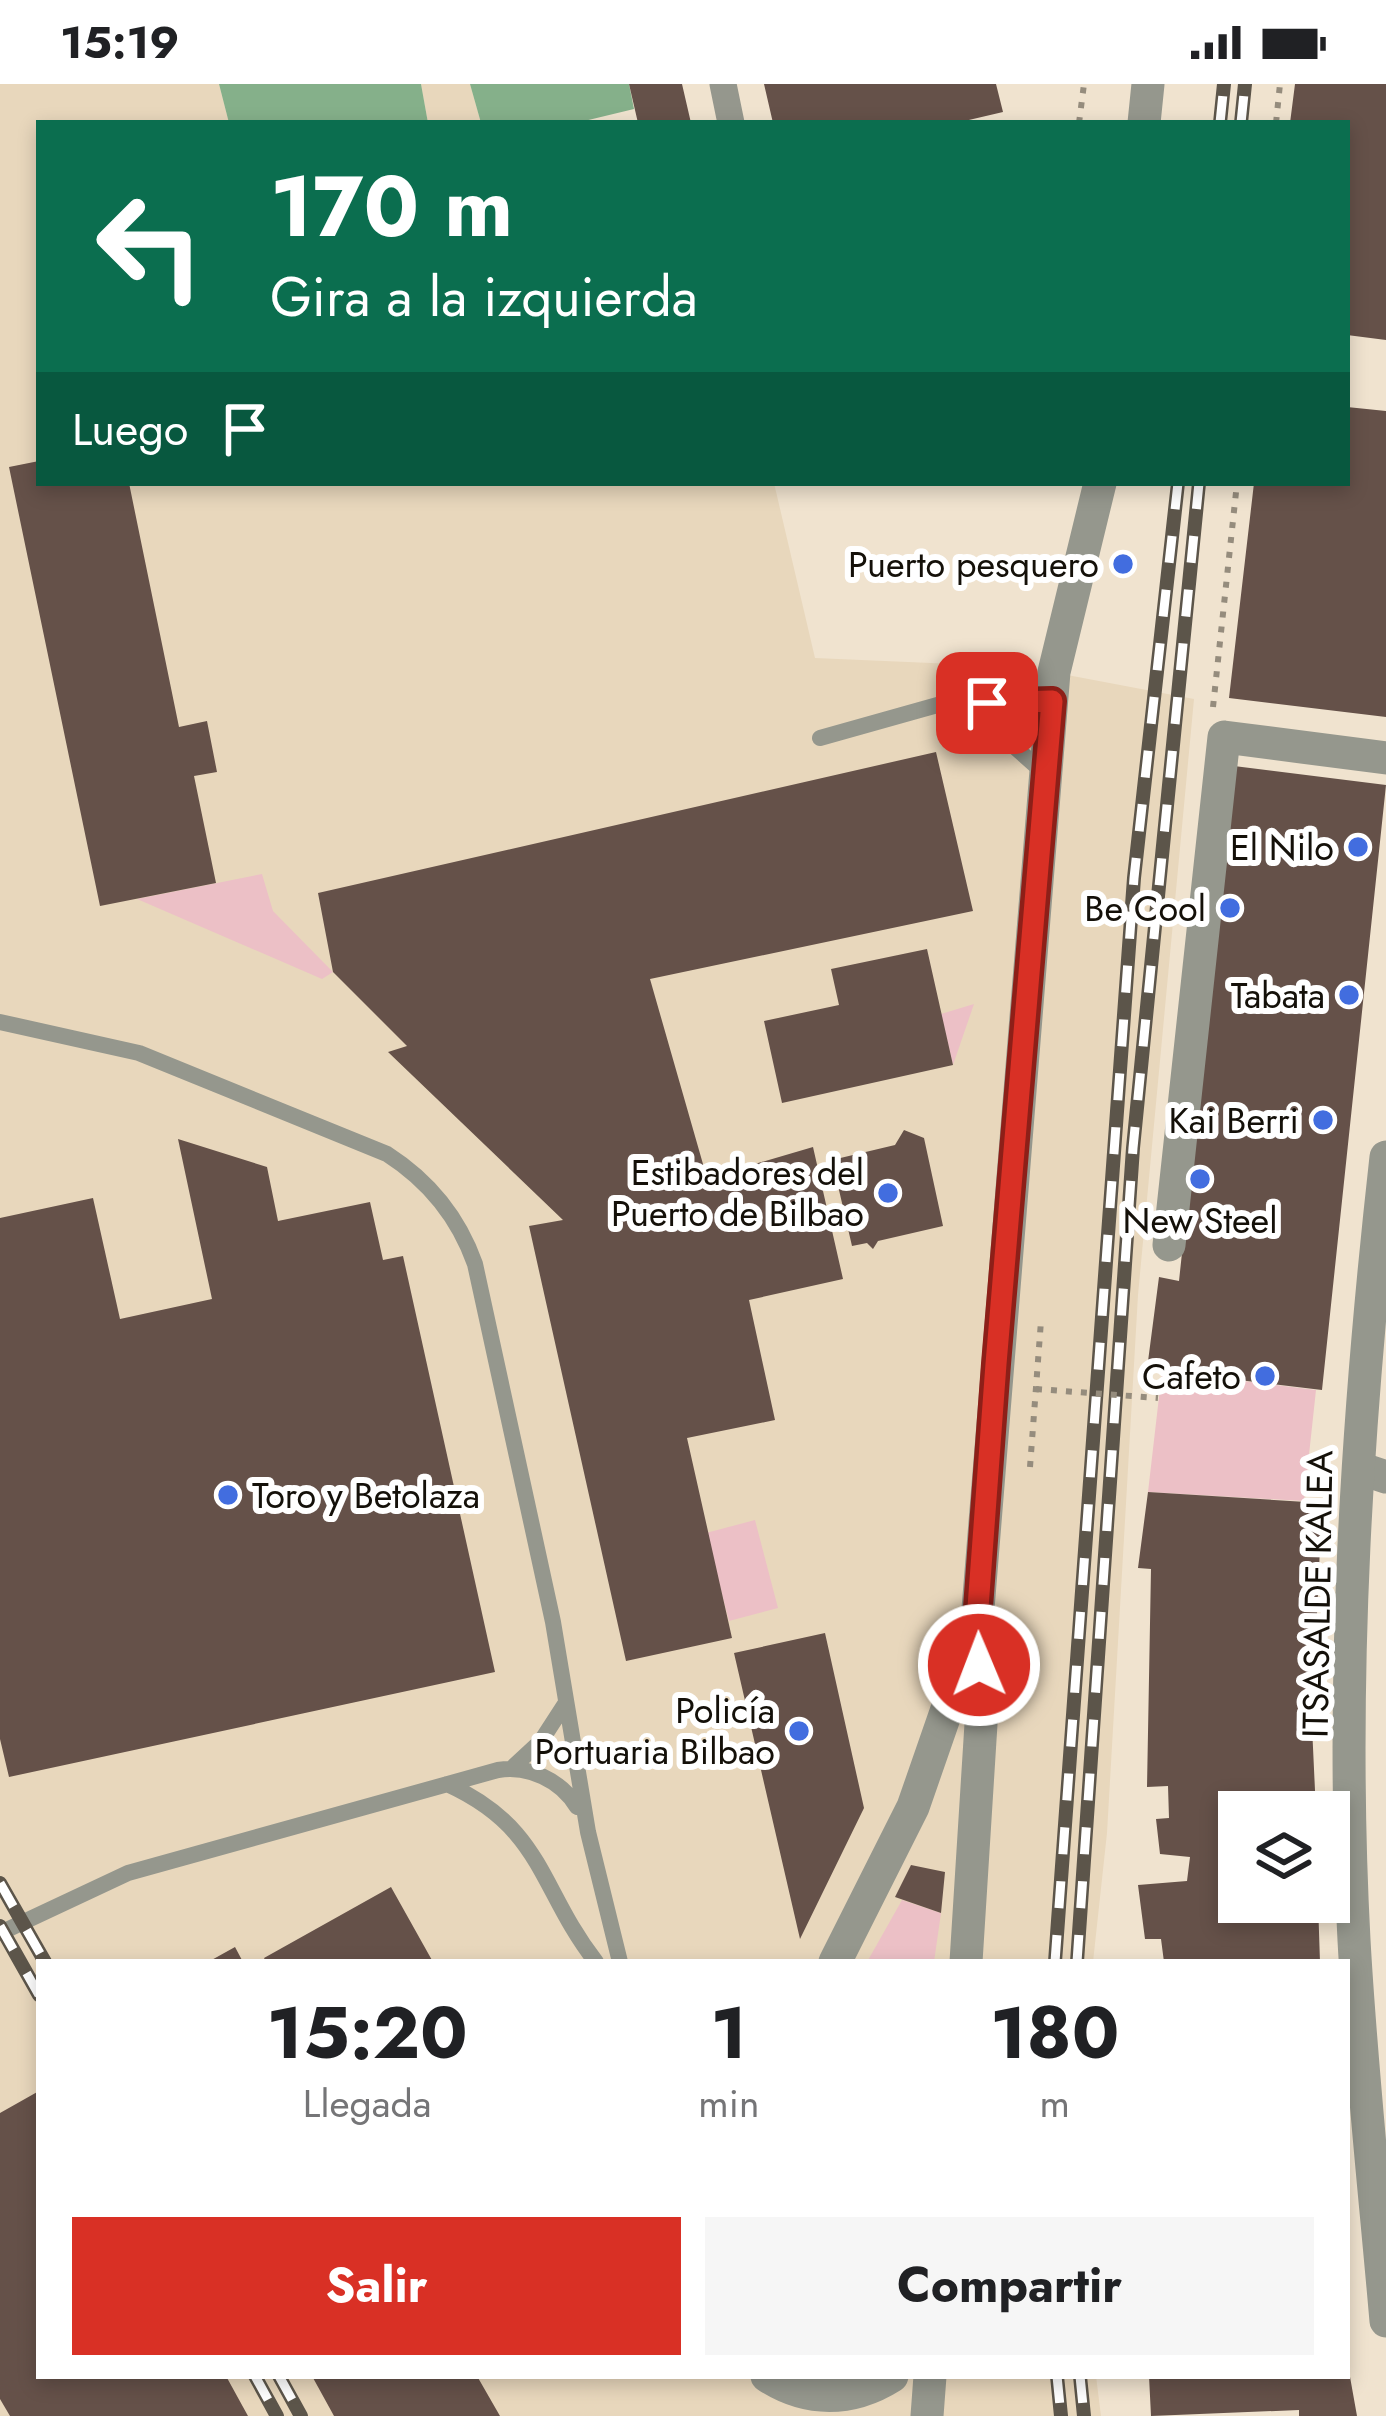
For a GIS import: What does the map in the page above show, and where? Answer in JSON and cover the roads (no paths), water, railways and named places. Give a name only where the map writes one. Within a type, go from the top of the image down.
[{"type":"street","points":[[723,84],[730,120]]},
{"type":"street","points":[[1144,120],[1148,84]]},
{"type":"street","points":[[966,1959],[982,1708],[977,1621],[1053,686],[1099,486]]},
{"type":"street","points":[[1169,1245],[1224,737],[1386,758]]},
{"type":"street","name":"ITSASALDE KALEA","points":[[1386,1157],[1360,1398],[1372,1473],[1351,1571],[1354,1938],[1386,2321]]},
{"type":"street","points":[[837,1959],[913,1807],[977,1621]]},
{"type":"street","points":[[769,2379],[812,2416]]},
{"type":"street","points":[[772,2379],[815,2396],[856,2392],[885,2379]]},
{"type":"street","points":[[927,2416],[930,2379]]},
{"type":"lane","points":[[820,738],[940,704],[1053,686]]},
{"type":"lane","points":[[940,704],[1008,741],[1046,775]]},
{"type":"lane","points":[[0,1022],[158,1061],[387,1154],[433,1191],[466,1239],[554,1622],[587,1823],[619,1959]]},
{"type":"lane","points":[[512,1768],[541,1741],[565,1704]]},
{"type":"lane","points":[[0,1933],[128,1873],[512,1768],[525,1768],[568,1793],[587,1823]]},
{"type":"lane","points":[[448,1784],[482,1799],[518,1832],[594,1959]]},
{"type":"railway","points":[[1220,120],[1224,84]]},
{"type":"railway","points":[[1241,120],[1245,84]]},
{"type":"railway","points":[[1055,1959],[1134,878],[1178,486]]},
{"type":"railway","points":[[1077,1959],[1133,1148],[1199,486]]},
{"type":"railway","points":[[0,1883],[43,1959]]},
{"type":"railway","points":[[0,1926],[36,1990]]},
{"type":"railway","points":[[257,2379],[277,2416]]},
{"type":"railway","points":[[281,2379],[301,2416]]},
{"type":"railway","points":[[1057,2379],[1061,2416]]},
{"type":"railway","points":[[1080,2379],[1084,2416]]},
{"type":"place","name":"Puerto pesquero","points":[[1123,564]]},
{"type":"place","name":"El Nilo","points":[[1358,847]]},
{"type":"place","name":"Be Cool","points":[[1230,908]]},
{"type":"place","name":"Tabata","points":[[1349,995]]},
{"type":"place","name":"Kai Berri","points":[[1323,1120]]},
{"type":"place","name":"New Steel","points":[[1200,1179]]},
{"type":"place","name":"Estibadores del Puerto de Bilbao","points":[[888,1193]]},
{"type":"place","name":"Cafeto","points":[[1265,1376]]},
{"type":"place","name":"Toro y Betolaza","points":[[228,1495]]},
{"type":"place","name":"Policía Portuaria Bilbao","points":[[799,1731]]}]
